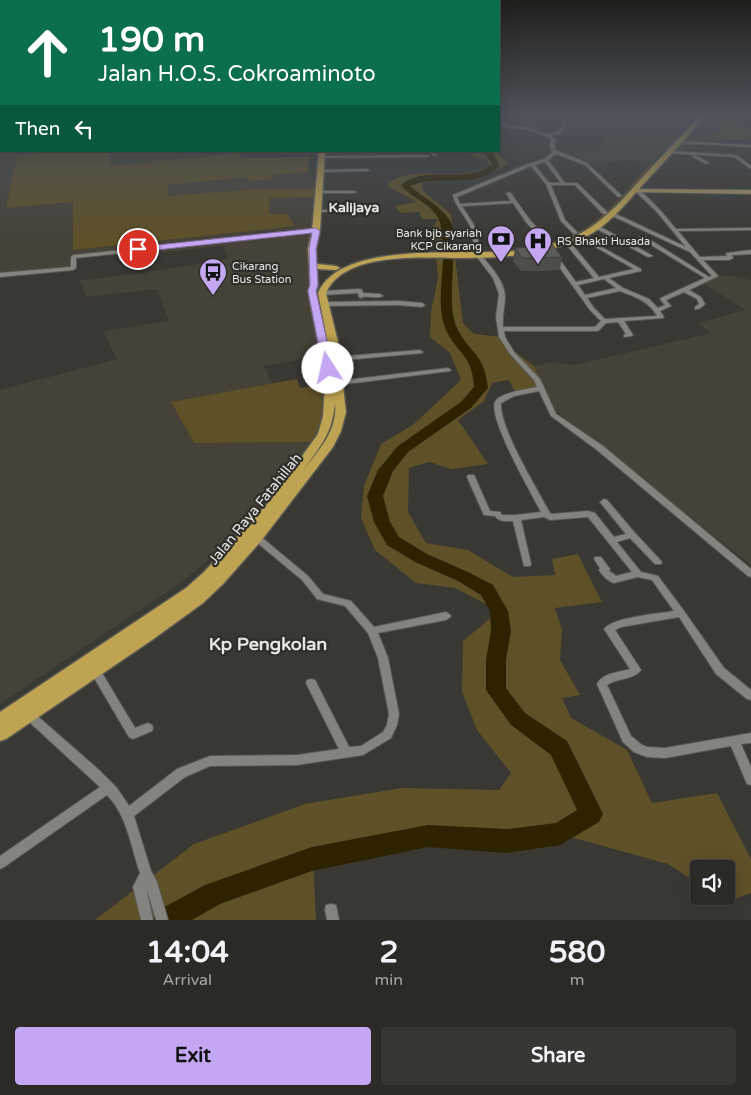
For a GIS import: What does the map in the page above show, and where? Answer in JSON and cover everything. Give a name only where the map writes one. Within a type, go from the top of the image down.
[{"type":"highway","points":[[321,293],[313,274],[312,249],[316,231],[322,156]]},
{"type":"highway","points":[[548,245],[597,227],[620,196],[658,156]]},
{"type":"highway","points":[[314,266],[336,268],[355,259],[372,255],[477,254],[567,242],[635,191],[665,156]]},
{"type":"highway","points":[[321,293],[336,276],[359,263],[406,254]]},
{"type":"highway","points":[[321,293],[336,268]]},
{"type":"highway","name":"Jalan Raya Fatahillah","points":[[0,720],[191,591],[209,575],[273,505],[317,444],[328,423],[330,399],[328,368],[312,291],[321,293],[335,359],[341,412],[340,421],[329,444],[257,538],[218,581],[198,599],[30,716],[0,734]]},
{"type":"main road","points":[[635,191],[751,192]]},
{"type":"street","points":[[551,156],[546,160],[532,164],[455,197],[476,230],[477,254],[496,278],[502,294],[499,307],[502,337],[509,349],[537,379],[553,415],[600,448],[751,574]]},
{"type":"street","points":[[563,156],[586,164],[620,196]]},
{"type":"street","points":[[692,156],[708,163]]},
{"type":"street","points":[[736,156],[750,167]]},
{"type":"street","points":[[546,160],[564,183]]},
{"type":"street","points":[[532,164],[548,184],[563,221],[578,235],[639,270],[576,284]]},
{"type":"street","points":[[321,171],[367,170]]},
{"type":"street","points":[[548,184],[576,184],[608,213],[692,252]]},
{"type":"street","points":[[635,191],[652,204],[698,259],[715,276],[663,299],[668,306],[657,310]]},
{"type":"street","points":[[319,192],[354,192]]},
{"type":"street","points":[[508,193],[548,245],[592,309],[604,321]]},
{"type":"street","points":[[460,205],[514,202]]},
{"type":"street","points":[[318,211],[363,210]]},
{"type":"street","points":[[597,227],[650,256]]},
{"type":"street","points":[[675,230],[751,229]]},
{"type":"street","points":[[0,275],[74,268],[74,256],[316,231]]},
{"type":"street","points":[[642,238],[708,278]]},
{"type":"street","points":[[567,242],[598,280]]},
{"type":"street","points":[[698,259],[729,258],[731,257],[729,254],[751,252]]},
{"type":"street","points":[[500,330],[597,329],[604,321],[661,317],[647,300],[621,289],[605,278]]},
{"type":"street","points":[[585,297],[621,289]]},
{"type":"street","points":[[685,290],[700,300],[702,304],[697,308]]},
{"type":"street","points":[[321,293],[360,291],[361,295],[380,296]]},
{"type":"street","points":[[321,293],[422,305]]},
{"type":"street","points":[[620,320],[630,335],[626,336]]},
{"type":"street","points":[[597,329],[602,337]]},
{"type":"street","points":[[335,359],[420,352]]},
{"type":"street","points":[[338,383],[448,370]]},
{"type":"street","points":[[542,388],[507,396],[498,401],[496,406],[501,427],[546,514]]},
{"type":"street","points":[[471,477],[487,513],[497,514],[500,518],[546,514],[550,516],[590,514],[638,574]]},
{"type":"street","points":[[604,502],[658,562]]},
{"type":"street","points":[[516,518],[527,564]]},
{"type":"street","points":[[612,540],[632,535]]},
{"type":"street","points":[[128,814],[181,774],[210,761],[298,760],[363,750],[387,735],[392,725],[394,714],[383,658],[372,631],[348,603],[320,597],[305,578],[257,538]]},
{"type":"street","points":[[598,559],[606,569],[603,570],[614,580],[638,574],[655,578],[720,671],[751,696]]},
{"type":"street","points":[[681,613],[611,627],[610,632],[636,670],[606,680],[603,682],[602,687],[627,739],[638,749],[646,752],[665,753],[751,738]]},
{"type":"street","points":[[372,631],[446,616]]},
{"type":"street","points":[[95,671],[133,734],[148,728]]},
{"type":"street","points":[[311,683],[346,752]]},
{"type":"street","points":[[30,716],[109,787],[128,814],[145,881],[162,920]]},
{"type":"street","points":[[734,741],[751,780]]},
{"type":"street","points":[[0,863],[109,787]]},
{"type":"street","points":[[145,881],[147,920]]},
{"type":"shaded area","points":[[0,156],[17,156],[7,208],[74,202],[73,249],[295,226],[287,214],[269,214],[270,198],[318,197],[313,273],[324,355],[264,366],[272,384],[171,402],[194,443],[313,442],[234,539],[183,581],[0,704],[0,390],[117,359],[103,331],[169,321],[157,289],[86,297],[81,280],[144,273],[228,259],[222,246],[158,253],[157,248],[74,256],[73,268],[0,275]]},
{"type":"shaded area","points":[[17,156],[110,156],[111,166],[210,156],[241,156],[242,158],[310,157],[308,172],[274,175],[273,179],[250,181],[247,177],[168,185],[168,196],[256,189],[319,189],[318,197],[270,198],[269,214],[287,214],[295,226],[73,250],[73,202],[6,208]]},
{"type":"shaded area","points":[[110,156],[210,156],[111,166]]},
{"type":"shaded area","points":[[471,156],[500,156],[508,163],[485,176],[422,183],[423,191],[451,214],[455,252],[436,252],[433,227],[438,219],[422,219],[419,212],[401,213],[395,206],[417,202],[389,187],[388,182],[407,175],[470,173],[490,166],[486,159],[476,159]]},
{"type":"shaded area","points":[[563,156],[658,156],[650,164],[626,160],[587,165]]},
{"type":"shaded area","points":[[652,162],[658,163],[604,222],[567,242],[516,253],[455,256],[455,252],[522,248],[571,236],[586,228],[604,214]]},
{"type":"shaded area","points":[[308,172],[319,189],[256,189],[168,197],[168,185],[247,177],[250,181],[273,179],[273,175]]},
{"type":"shaded area","points":[[436,256],[455,256],[463,323],[474,334],[503,337],[514,351],[534,366],[544,387],[515,392],[509,380],[492,383],[484,401],[458,420],[488,464],[452,469],[429,462],[409,468],[408,512],[426,543],[468,550],[513,577],[555,575],[552,559],[578,554],[602,602],[555,608],[562,629],[560,660],[580,695],[562,698],[571,718],[627,750],[652,803],[717,793],[751,859],[751,893],[735,899],[735,860],[690,860],[690,878],[668,864],[560,834],[505,841],[428,836],[313,859],[316,920],[95,920],[194,844],[305,804],[402,788],[499,790],[511,773],[477,730],[462,692],[463,641],[499,611],[455,588],[416,583],[375,550],[361,518],[364,486],[381,444],[414,424],[461,380],[450,353],[430,337],[431,312],[438,278]]},
{"type":"shaded area","points":[[727,275],[751,280],[751,565],[555,410],[534,366],[553,362],[575,365],[711,333],[698,323],[746,310],[703,283],[715,277]]},
{"type":"shaded area","points":[[297,379],[300,388],[324,384],[324,413],[313,442],[194,443],[171,402]]},
{"type":"building","points":[[552,244],[562,257],[522,258],[515,248]]},
{"type":"waterway","points":[[448,245],[445,223],[438,211],[428,201],[405,185],[415,180],[427,178],[476,177],[487,173],[496,166],[490,156]]},
{"type":"waterway","points":[[166,920],[214,894],[312,859],[428,836],[507,841],[560,834],[591,814],[559,748],[518,719],[496,690],[496,660],[501,631],[499,611],[487,590],[464,577],[421,558],[393,541],[382,522],[375,496],[386,470],[403,449],[466,405],[481,388],[475,361],[452,330],[450,324],[447,286],[448,260]]},
{"type":"place","name":"Bank bjb syariah KCP Cikarang","points":[[501,263]]},
{"type":"place","name":"RS Bhakti Husada","points":[[538,265]]},
{"type":"place","name":"Cikarang Bus Station","points":[[213,296]]},
{"type":"district","name":"Kalijaya","points":[[354,207]]},
{"type":"district","name":"Kp Pengkolan","points":[[268,644]]},
{"type":"route","points":[[138,249],[316,231],[312,249],[314,285],[312,291],[328,368]]}]
